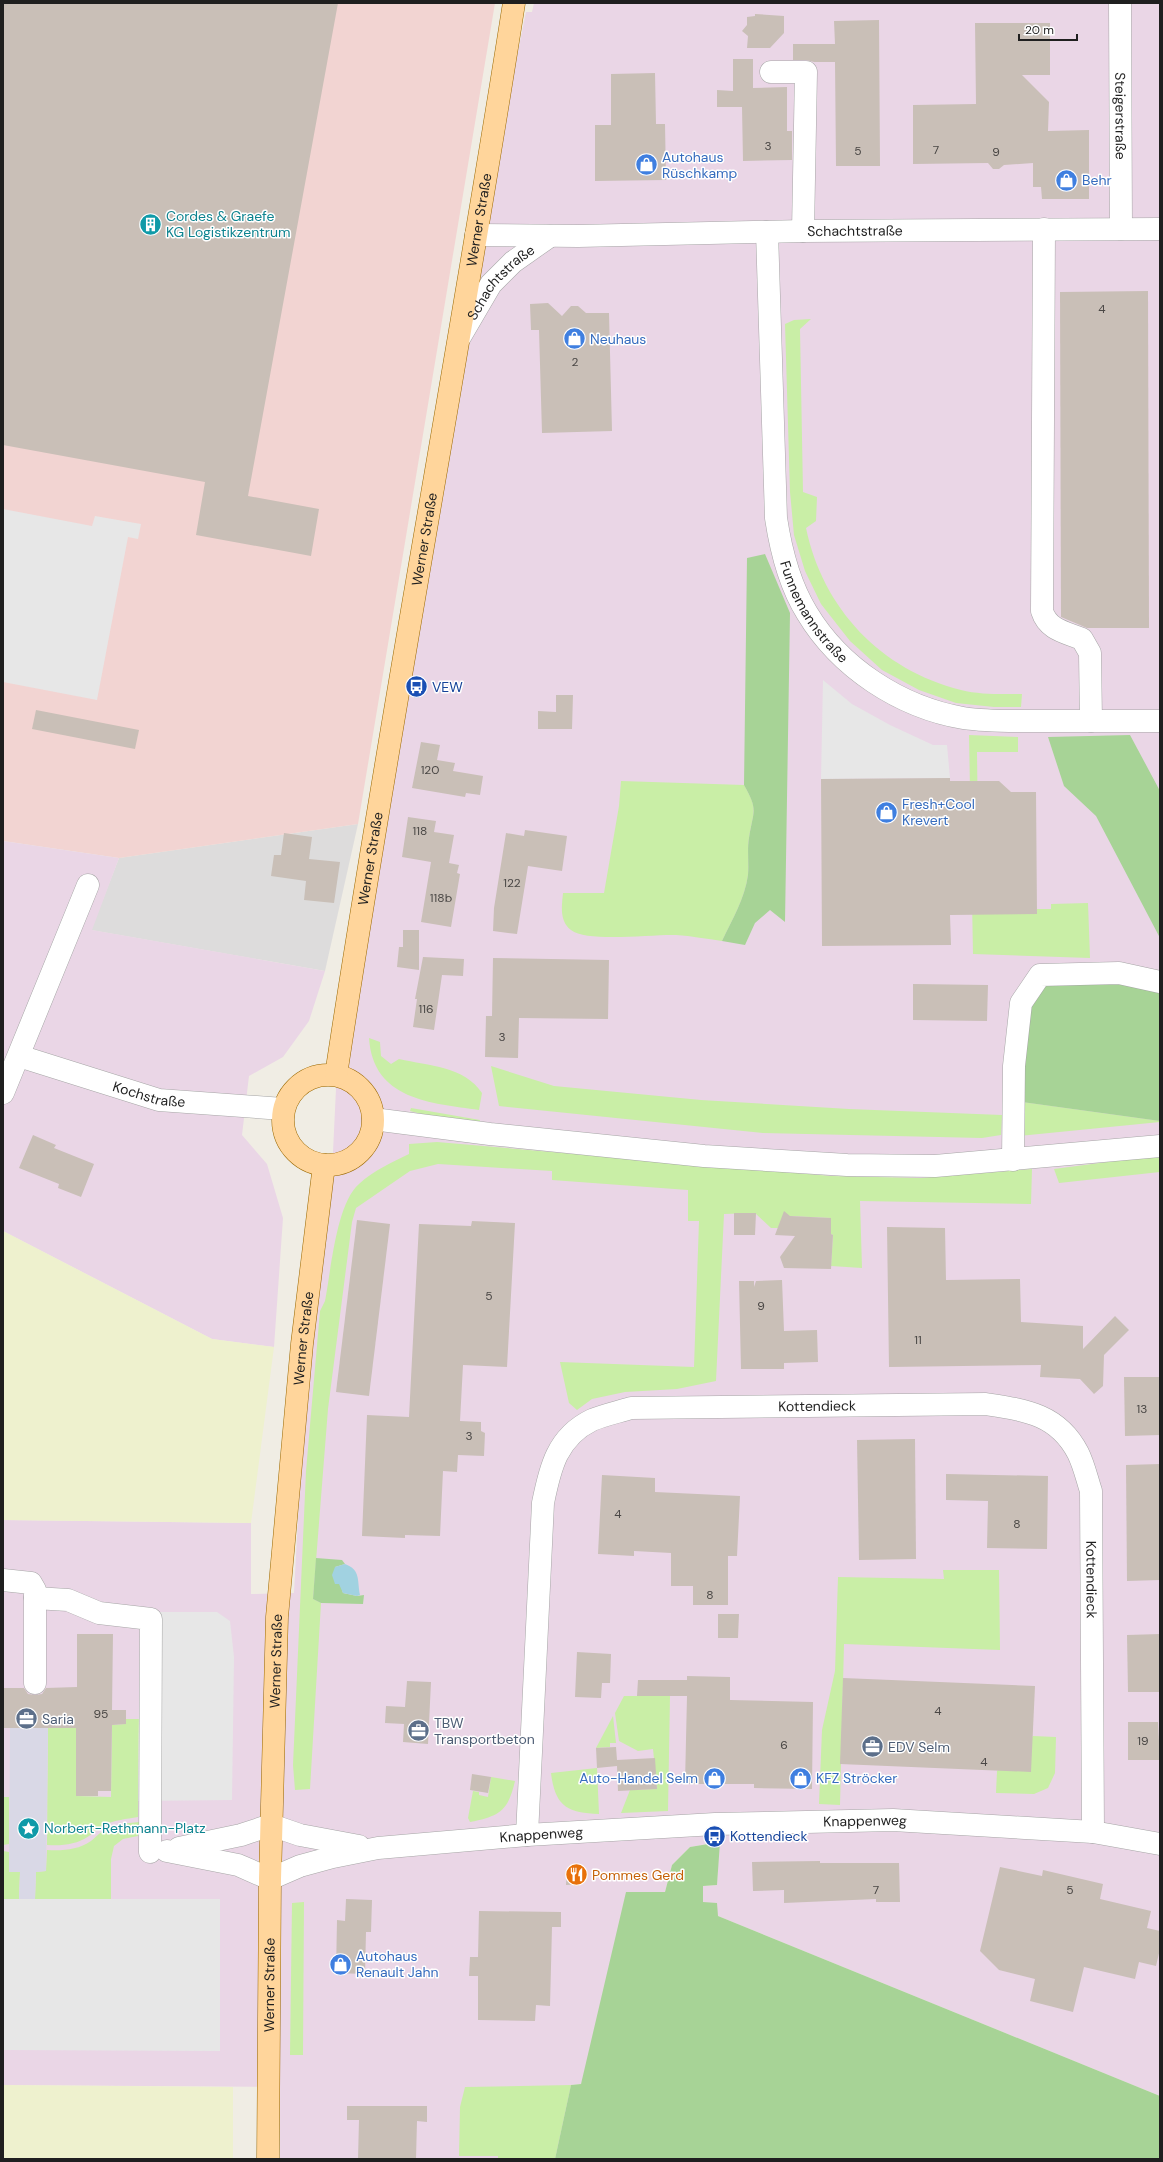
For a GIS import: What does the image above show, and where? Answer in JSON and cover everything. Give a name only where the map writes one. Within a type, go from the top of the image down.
[{"type":"main road","name":"Werner Straße","points":[[336,1075],[391,726],[460,337],[514,3]]},
{"type":"main road","points":[[322,1074],[336,1075],[347,1079],[358,1086],[366,1095],[371,1107],[373,1119],[372,1131],[360,1152],[339,1164],[324,1165],[314,1163],[301,1157],[292,1147],[284,1129],[283,1108],[289,1096],[297,1086],[309,1078],[322,1074]]},
{"type":"main road","name":"Werner Straße","points":[[268,2159],[270,1878],[277,1616],[302,1344],[324,1165]]},
{"type":"street","name":"Steigerstraße","points":[[1120,3],[1121,229]]},
{"type":"street","points":[[771,72],[806,72],[803,231]]},
{"type":"street","points":[[1044,229],[1042,611],[1044,619],[1053,629],[1082,639],[1090,653],[1091,721]]},
{"type":"street","name":"Schachtstraße","points":[[476,235],[550,236],[803,231],[1160,229]]},
{"type":"street","name":"Funnemannstraße","points":[[767,232],[776,518],[781,550],[792,582],[806,612],[826,640],[868,678],[896,696],[929,709],[963,718],[993,721],[1160,721]]},
{"type":"street","name":"Schachtstraße","points":[[460,337],[491,284],[513,262],[550,236]]},
{"type":"street","points":[[3,1093],[88,885]]},
{"type":"street","points":[[1013,1160],[1014,1066],[1021,1003],[1040,976],[1119,973],[1160,982]]},
{"type":"street","name":"Kochstraße","points":[[19,1056],[159,1100],[283,1108]]},
{"type":"street","points":[[373,1119],[490,1134],[704,1156],[808,1162],[935,1166],[1160,1146]]},
{"type":"street","name":"Kottendieck","points":[[527,1835],[543,1503],[550,1467],[564,1441],[592,1420],[631,1408],[986,1404],[1030,1411],[1060,1427],[1078,1453],[1091,1491],[1092,1832]]},
{"type":"street","points":[[3,1580],[23,1580],[31,1583],[35,1590],[35,1683]]},
{"type":"street","points":[[35,1598],[68,1600],[99,1613],[151,1619],[152,1852]]},
{"type":"street","name":"Knappenweg","points":[[270,1878],[300,1866],[333,1857],[378,1848],[527,1835],[715,1824],[893,1820],[1092,1832],[1160,1844]]},
{"type":"street","points":[[152,1852],[241,1834],[271,1825]]},
{"type":"street","name":"Knappenweg","points":[[271,1825],[300,1835],[332,1842],[378,1848]]},
{"type":"street","points":[[152,1852],[238,1865],[270,1878]]},
{"type":"shaded area","points":[[3,3],[495,3],[358,824],[119,858],[3,841]]},
{"type":"shaded area","points":[[534,3],[1160,3],[1160,2096],[718,1916],[703,1902],[703,1886],[717,1885],[719,1842],[690,1847],[672,1865],[665,1892],[581,2084],[571,2085],[555,2159],[280,2159],[280,2087],[3,2085],[3,1520],[251,1523],[251,1594],[294,1593],[305,1385],[332,1173],[337,1068],[479,243],[526,12],[532,12]]},
{"type":"shaded area","points":[[3,509],[92,526],[95,516],[141,524],[138,539],[128,537],[97,700],[3,682]]},
{"type":"shaded area","points":[[823,680],[852,704],[890,725],[933,745],[947,745],[950,778],[821,779]]},
{"type":"shaded area","points":[[358,824],[325,971],[91,930],[119,858]]},
{"type":"shaded area","points":[[3,841],[119,858],[92,930],[325,971],[309,1021],[283,1057],[249,1076],[242,1135],[267,1164],[283,1218],[274,1347],[212,1339],[3,1231]]},
{"type":"shaded area","points":[[140,1612],[217,1612],[230,1621],[234,1657],[232,1800],[138,1801]]},
{"type":"shaded area","name":"Norbert-Rethmann-Platz","points":[[10,1728],[48,1728],[46,1871],[36,1872],[35,1899],[19,1899],[20,1872],[9,1872]]},
{"type":"shaded area","points":[[3,1899],[220,1899],[220,2051],[3,2050]]},
{"type":"green space","points":[[811,319],[800,329],[803,492],[817,497],[816,521],[806,528],[814,557],[826,585],[841,610],[860,632],[881,651],[905,668],[932,681],[969,692],[1022,694],[1021,707],[994,707],[956,703],[919,690],[882,670],[850,641],[821,604],[805,571],[794,535],[790,492],[785,324],[794,320]]},
{"type":"green space","points":[[765,554],[790,613],[785,922],[770,910],[755,923],[745,945],[722,941],[741,900],[748,875],[748,843],[754,811],[752,800],[744,785],[747,558]]},
{"type":"green space","points":[[969,735],[1018,737],[1018,752],[977,752],[979,914],[1037,914],[1037,909],[1051,909],[1051,904],[1088,903],[1090,958],[973,954]]},
{"type":"green space","points":[[1130,735],[1160,791],[1160,938],[1096,816],[1064,786],[1048,737]]},
{"type":"green space","points":[[621,781],[744,785],[752,800],[754,811],[748,843],[748,875],[741,900],[722,941],[676,935],[621,937],[591,936],[579,934],[567,926],[562,913],[563,893],[604,893],[619,806]]},
{"type":"green space","points":[[1051,980],[1139,983],[1160,994],[1160,1121],[1022,1102],[1029,1003]]},
{"type":"green space","points":[[369,1038],[380,1042],[381,1056],[391,1064],[399,1059],[445,1068],[466,1077],[482,1093],[479,1110],[442,1105],[424,1100],[408,1095],[393,1086],[381,1074],[373,1059]]},
{"type":"green space","points":[[491,1066],[554,1086],[701,1100],[849,1109],[1002,1115],[1001,1135],[982,1138],[763,1133],[499,1106]]},
{"type":"green space","points":[[1022,1102],[1160,1121],[1160,1122],[1019,1136]]},
{"type":"green space","points":[[411,1108],[480,1120],[480,1123],[433,1117],[410,1111]]},
{"type":"green space","points":[[437,1142],[831,1176],[921,1178],[1032,1169],[1031,1204],[860,1201],[862,1268],[831,1266],[833,1235],[831,1234],[831,1218],[790,1216],[785,1214],[783,1228],[771,1228],[755,1213],[724,1214],[716,1381],[677,1389],[625,1392],[592,1399],[577,1410],[569,1403],[560,1362],[694,1367],[699,1221],[688,1221],[688,1190],[552,1180],[552,1171],[438,1164],[410,1171],[356,1208],[352,1222],[328,1409],[313,1599],[321,1603],[310,1789],[295,1790],[293,1765],[306,1471],[320,1311],[325,1301],[332,1256],[345,1206],[351,1194],[359,1184],[377,1171],[409,1154],[409,1144]]},
{"type":"green space","points":[[1160,1155],[1160,1172],[1059,1183],[1054,1169]]},
{"type":"green space","points":[[3,1231],[212,1339],[274,1347],[251,1523],[3,1520]]},
{"type":"green space","points":[[316,1558],[342,1560],[345,1564],[335,1567],[343,1593],[357,1596],[364,1595],[363,1604],[321,1603],[313,1599]]},
{"type":"green space","points":[[943,1570],[999,1570],[1000,1650],[844,1644],[840,1805],[819,1804],[822,1730],[835,1671],[838,1577],[944,1579]]},
{"type":"green space","points":[[624,1696],[670,1696],[668,1811],[621,1813],[630,1790],[657,1789],[653,1749],[638,1751],[619,1741],[615,1713]]},
{"type":"green space","points":[[613,1716],[616,1743],[610,1743],[610,1747],[596,1748]]},
{"type":"green space","points":[[126,1719],[139,1719],[138,1817],[108,1823],[100,1827],[91,1835],[74,1843],[47,1845],[48,1728],[76,1728],[76,1796],[111,1797],[112,1725],[125,1724]]},
{"type":"green space","points":[[1033,1736],[1056,1737],[1055,1773],[1048,1788],[1034,1794],[996,1793],[997,1771]]},
{"type":"green space","points":[[597,1768],[599,1814],[579,1812],[564,1806],[556,1793],[551,1773]]},
{"type":"green space","points":[[491,1777],[515,1781],[506,1806],[496,1814],[470,1822],[468,1818],[473,1791],[479,1792],[479,1795],[488,1797]]},
{"type":"green space","points":[[3,1797],[9,1797],[9,1844],[3,1845]]},
{"type":"green space","points":[[139,1822],[138,1836],[123,1839],[114,1846],[111,1859],[111,1899],[35,1899],[36,1872],[46,1871],[47,1850],[64,1850],[75,1848],[86,1844],[100,1833],[111,1827]]},
{"type":"green space","points":[[720,1842],[717,1885],[703,1886],[703,1902],[717,1903],[718,1916],[1160,2096],[1160,2159],[555,2159],[571,2085],[581,2084],[626,1892],[665,1892],[672,1865],[690,1847]]},
{"type":"green space","points":[[3,1851],[9,1852],[9,1872],[20,1872],[19,1899],[3,1899]]},
{"type":"green space","points":[[304,1902],[303,2055],[290,2055],[292,1903]]},
{"type":"green space","points":[[3,2085],[233,2087],[233,2159],[3,2159]]},
{"type":"green space","points":[[571,2085],[555,2159],[498,2159],[498,2156],[459,2156],[460,2107],[465,2087]]},
{"type":"water","points":[[345,1564],[350,1566],[356,1572],[360,1595],[357,1596],[343,1593],[339,1584],[335,1584],[332,1575],[335,1567]]},
{"type":"building","name":"Cordes & Graefe KG Logistikzentrum","points":[[3,3],[338,3],[248,496],[319,509],[311,556],[196,535],[205,482],[3,445]]},
{"type":"building","points":[[755,14],[784,16],[784,33],[770,48],[747,48],[748,36],[742,31],[747,25],[747,17],[755,16]]},
{"type":"building","points":[[879,20],[880,166],[836,166],[835,62],[793,60],[793,44],[835,44],[834,21]]},
{"type":"building","points":[[975,23],[1050,23],[1050,75],[1022,75],[1049,102],[1048,131],[1089,130],[1089,199],[1042,199],[1041,187],[1033,187],[1033,163],[1004,165],[999,169],[993,169],[988,163],[913,164],[913,105],[976,104]]},
{"type":"building","points":[[733,59],[753,59],[753,88],[787,87],[787,131],[792,131],[792,160],[743,161],[742,107],[717,107],[717,90],[733,91]]},
{"type":"building","points":[[655,73],[656,124],[665,124],[666,180],[595,181],[595,125],[611,125],[611,74]]},
{"type":"building","points":[[1148,291],[1149,628],[1087,628],[1061,617],[1060,292]]},
{"type":"building","points":[[548,303],[562,316],[571,306],[578,306],[586,313],[609,313],[612,431],[542,433],[539,330],[531,330],[530,304]]},
{"type":"building","points":[[556,695],[573,695],[572,729],[538,729],[538,711],[556,712]]},
{"type":"building","points":[[36,710],[139,730],[135,749],[32,729]]},
{"type":"building","points":[[421,742],[440,745],[437,760],[455,763],[453,771],[483,776],[480,795],[466,793],[465,797],[412,788]]},
{"type":"building","points":[[950,778],[950,781],[999,781],[1011,792],[1036,792],[1037,914],[950,915],[951,945],[822,946],[821,779]]},
{"type":"building","points":[[408,817],[436,821],[434,832],[454,835],[449,863],[459,865],[457,873],[460,874],[451,927],[421,922],[431,862],[402,857]]},
{"type":"building","points":[[525,830],[567,836],[562,871],[528,866],[517,934],[493,931],[494,908],[506,833],[524,836]]},
{"type":"building","points":[[284,833],[312,837],[309,859],[340,862],[334,903],[304,900],[306,881],[271,876],[274,855],[281,855]]},
{"type":"building","points":[[403,930],[419,930],[419,970],[397,967],[399,947],[403,947]]},
{"type":"building","points":[[423,957],[464,959],[463,976],[442,975],[434,1030],[413,1027],[417,999],[415,999]]},
{"type":"building","points":[[493,958],[609,960],[608,1019],[519,1018],[518,1058],[485,1057],[486,1016],[492,1016]]},
{"type":"building","points":[[913,984],[988,985],[987,1021],[913,1020]]},
{"type":"building","points":[[33,1135],[56,1145],[54,1148],[94,1164],[81,1197],[58,1188],[59,1184],[19,1168]]},
{"type":"building","points":[[784,1211],[790,1216],[831,1218],[831,1234],[833,1235],[831,1269],[784,1268],[780,1257],[795,1236],[775,1235]]},
{"type":"building","points":[[734,1213],[756,1213],[755,1235],[734,1235]]},
{"type":"building","points":[[357,1220],[390,1224],[369,1396],[336,1392]]},
{"type":"building","points":[[472,1221],[515,1223],[507,1367],[463,1365],[460,1421],[481,1422],[481,1431],[485,1433],[484,1456],[458,1455],[457,1472],[443,1471],[440,1536],[405,1535],[405,1538],[362,1536],[367,1415],[409,1417],[419,1224],[471,1226]]},
{"type":"building","points":[[887,1227],[945,1228],[946,1280],[1020,1279],[1021,1322],[1083,1326],[1083,1349],[1115,1316],[1129,1330],[1104,1355],[1103,1386],[1094,1394],[1080,1379],[1040,1377],[1041,1365],[889,1367]]},
{"type":"building","points":[[782,1280],[784,1331],[817,1330],[818,1362],[784,1363],[784,1369],[741,1369],[739,1281],[754,1281],[754,1287],[756,1281]]},
{"type":"building","points":[[1124,1377],[1160,1377],[1160,1435],[1125,1436]]},
{"type":"building","points":[[915,1439],[916,1559],[859,1560],[857,1440]]},
{"type":"building","points":[[1160,1464],[1160,1580],[1127,1581],[1126,1465]]},
{"type":"building","points":[[946,1474],[1048,1476],[1047,1549],[987,1548],[988,1501],[946,1500]]},
{"type":"building","points":[[602,1475],[655,1478],[655,1492],[740,1496],[737,1556],[728,1556],[728,1605],[693,1605],[693,1586],[671,1586],[671,1553],[634,1551],[634,1556],[598,1554]]},
{"type":"building","points":[[718,1614],[739,1614],[738,1638],[718,1638]]},
{"type":"building","points":[[77,1634],[113,1634],[112,1710],[126,1710],[126,1724],[112,1725],[111,1791],[98,1791],[98,1796],[76,1796],[76,1728],[3,1728],[3,1688],[24,1688],[28,1694],[35,1695],[42,1694],[46,1688],[77,1687]]},
{"type":"building","points":[[1160,1634],[1160,1692],[1128,1692],[1127,1635]]},
{"type":"building","points":[[577,1652],[611,1654],[610,1683],[602,1683],[601,1698],[575,1697]]},
{"type":"building","points":[[687,1676],[730,1677],[730,1700],[813,1702],[812,1789],[754,1788],[754,1784],[685,1784],[687,1696],[637,1696],[638,1680],[687,1680]]},
{"type":"building","points":[[843,1678],[1035,1686],[1031,1772],[840,1764]]},
{"type":"building","points":[[407,1681],[431,1682],[428,1744],[403,1742],[404,1724],[385,1723],[386,1706],[405,1707]]},
{"type":"building","points":[[1128,1722],[1158,1722],[1160,1760],[1128,1760]]},
{"type":"building","points":[[616,1747],[617,1760],[655,1758],[657,1789],[618,1791],[617,1766],[597,1768],[596,1748]]},
{"type":"building","points":[[472,1774],[491,1777],[488,1793],[470,1790]]},
{"type":"building","points":[[820,1861],[820,1863],[899,1863],[900,1902],[876,1902],[876,1899],[784,1903],[784,1890],[753,1891],[752,1862]]},
{"type":"building","points":[[1000,1867],[1042,1876],[1043,1870],[1103,1884],[1100,1899],[1151,1911],[1147,1928],[1160,1931],[1160,1949],[1156,1966],[1139,1962],[1135,1979],[1084,1967],[1073,2012],[1030,2001],[1035,1979],[999,1970],[980,1951]]},
{"type":"building","points":[[567,1870],[585,1870],[583,1884],[566,1885]]},
{"type":"building","points":[[346,1899],[372,1900],[371,1932],[366,1932],[365,1974],[336,1973],[337,1920],[345,1921]]},
{"type":"building","points":[[479,1911],[561,1912],[561,1927],[552,1927],[550,2006],[536,2005],[535,2021],[478,2020],[478,1976],[469,1976],[470,1957],[478,1957]]},
{"type":"building","points":[[347,2106],[427,2106],[427,2122],[417,2121],[416,2159],[358,2159],[359,2120],[347,2120]]},
{"type":"place","name":"Autohaus Rüschkamp","points":[[647,165]]},
{"type":"place","name":"Behr","points":[[1067,180]]},
{"type":"place","name":"Cordes & Graefe KG Logistikzentrum","points":[[150,224]]},
{"type":"place","name":"Neuhaus","points":[[574,339]]},
{"type":"place","name":"VEW","points":[[416,687]]},
{"type":"place","name":"Fresh+Cool Krevert","points":[[886,812]]},
{"type":"place","name":"Saria","points":[[26,1719]]},
{"type":"place","name":"TBW Transportbeton","points":[[419,1731]]},
{"type":"place","name":"EDV Selm","points":[[872,1747]]},
{"type":"place","name":"Auto-Handel Selm","points":[[714,1778]]},
{"type":"place","name":"KFZ Ströcker","points":[[800,1778]]},
{"type":"place","name":"Norbert-Rethmann-Platz","points":[[28,1828]]},
{"type":"place","name":"Kottendieck","points":[[715,1836]]},
{"type":"place","name":"Pommes Gerd","points":[[576,1875]]},
{"type":"place","name":"Autohaus Renault Jahn","points":[[341,1964]]}]
